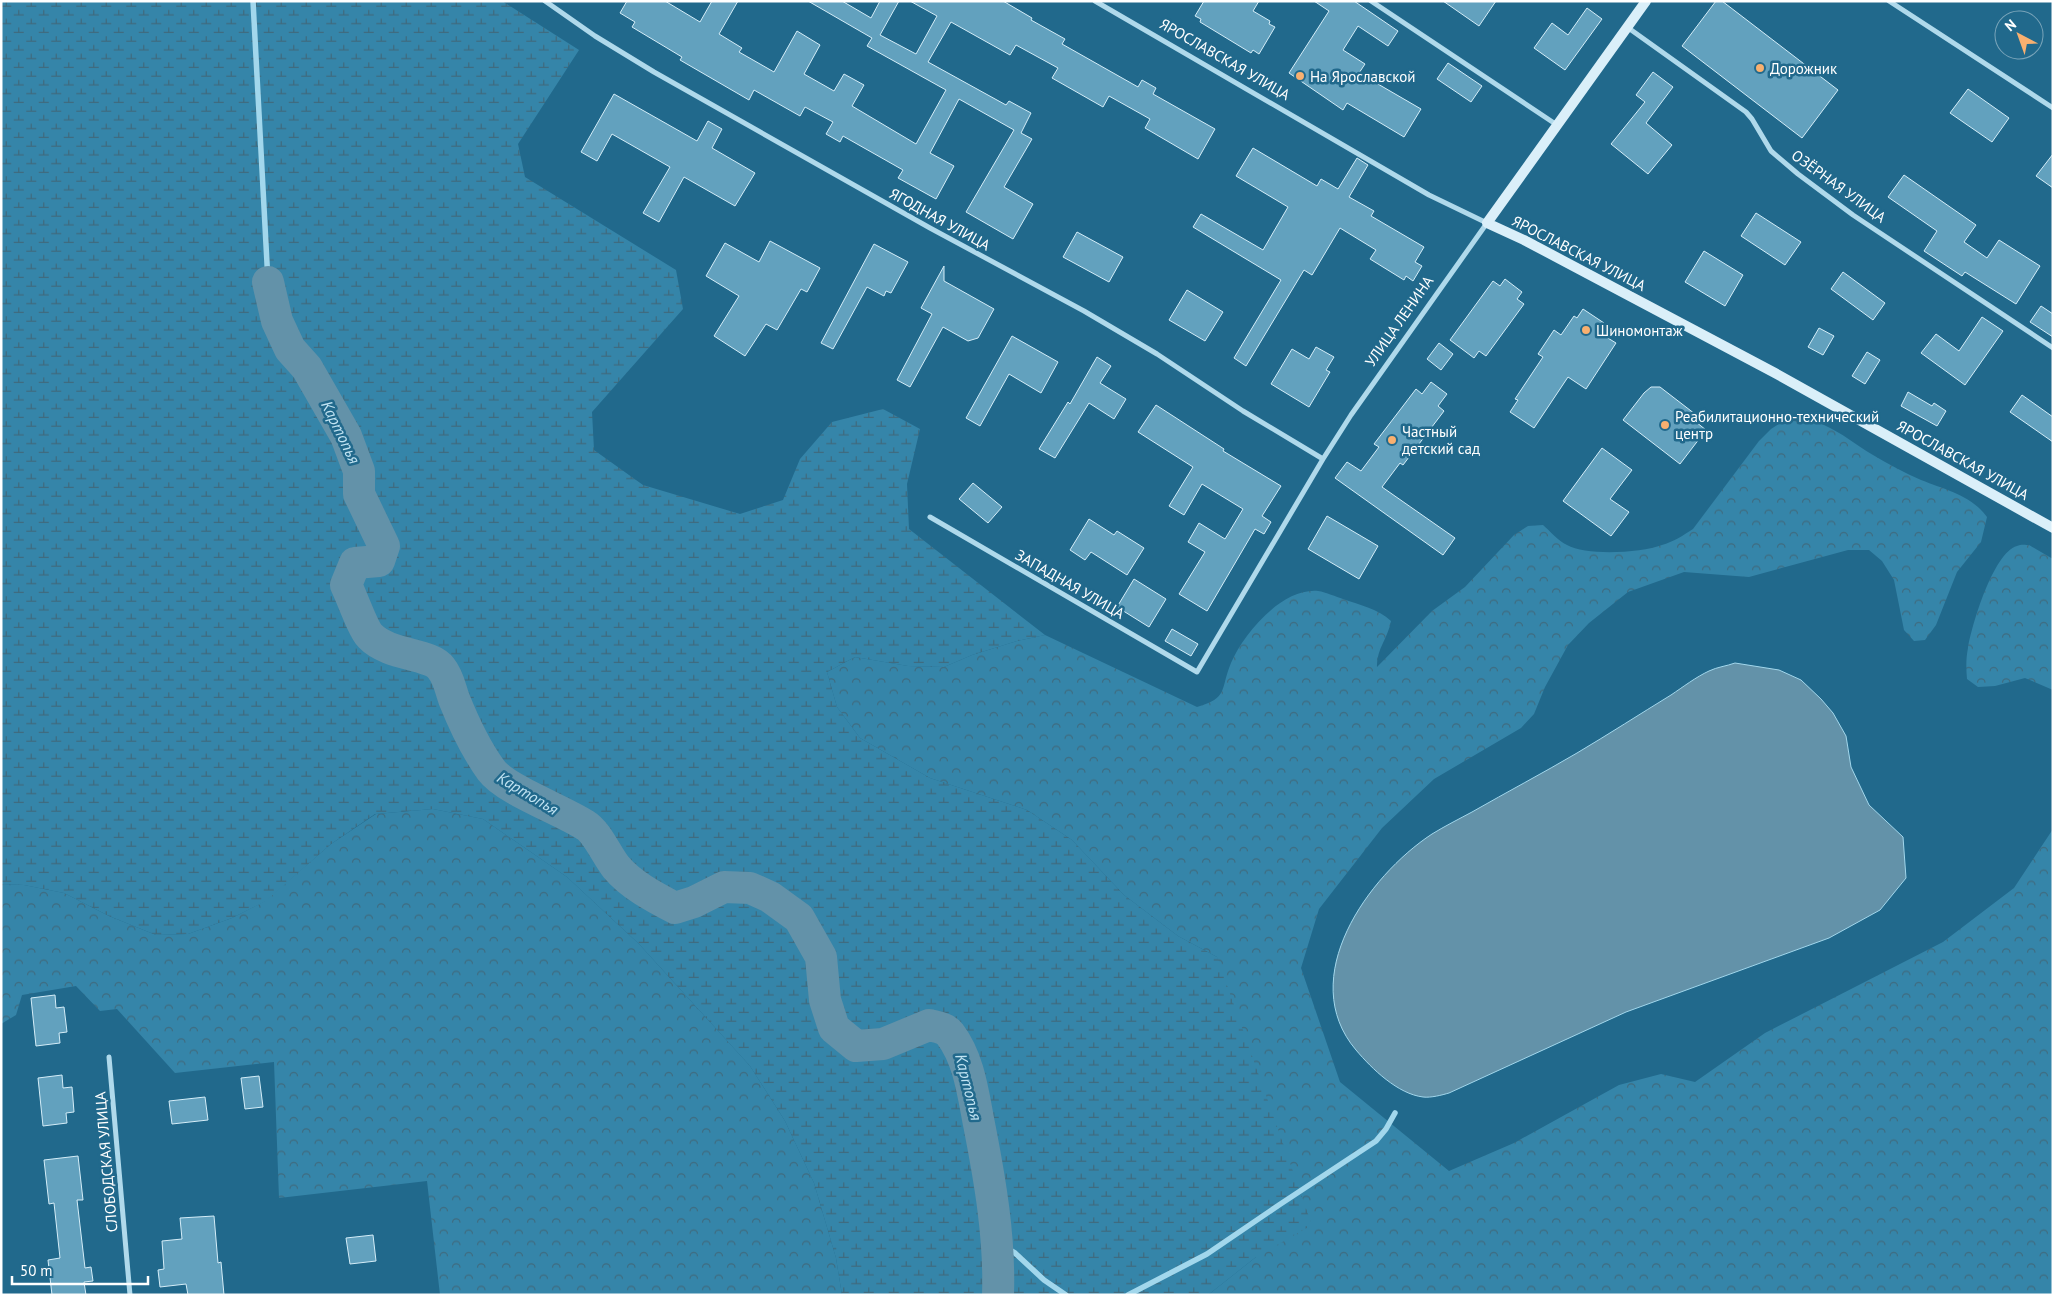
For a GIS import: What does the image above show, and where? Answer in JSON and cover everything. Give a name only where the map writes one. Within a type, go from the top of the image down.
[{"type":"main road","name":"УЛИЦА ЛЕНИНА","points":[[1487,223],[1646,1]]},
{"type":"main road","name":"ЯРОСЛАВСКАЯ УЛИЦА","points":[[1487,223],[1524,240],[1766,369],[2053,528]]},
{"type":"street","name":"ЯГОДНАЯ УЛИЦА","points":[[545,1],[595,36],[654,72],[1157,354],[1243,411],[1322,459]]},
{"type":"street","name":"ЯРОСЛАВСКАЯ УЛИЦА","points":[[1095,1],[1429,195],[1487,223]]},
{"type":"street","points":[[1371,1],[1557,125]]},
{"type":"street","points":[[1889,1],[2053,108]]},
{"type":"street","name":"ОЗЁРНАЯ УЛИЦА","points":[[1627,27],[1746,112],[1771,151],[1798,174],[1853,215],[2053,348]]},
{"type":"street","name":"УЛИЦА ЛЕНИНА","points":[[1198,672],[1322,459],[1487,223]]},
{"type":"street","name":"ЗАПАДНАЯ УЛИЦА","points":[[930,518],[1198,672]]},
{"type":"street","name":"СЛОБОДСКАЯ УЛИЦА","points":[[109,1057],[130,1295]]},
{"type":"green space","points":[[1,1],[502,1],[579,50],[518,144],[525,177],[676,270],[683,309],[592,412],[594,450],[643,485],[740,514],[783,500],[800,459],[832,422],[883,409],[920,429],[907,484],[909,529],[1045,635],[1017,641],[972,655],[944,667],[908,666],[855,657],[827,672],[837,707],[860,738],[930,778],[1027,810],[1072,840],[1124,895],[1178,936],[1217,957],[1312,1225],[1256,1257],[1208,1295],[842,1295],[836,1258],[814,1183],[785,1121],[750,1066],[639,944],[567,877],[483,819],[433,809],[375,814],[331,844],[266,901],[232,918],[188,934],[156,935],[109,916],[64,893],[24,885],[1,884]]},
{"type":"green space","points":[[1785,420],[1810,421],[1824,425],[1897,468],[1966,498],[1987,517],[1981,542],[1957,572],[1936,625],[1925,640],[1914,641],[1904,630],[1894,580],[1882,561],[1869,550],[1848,550],[1749,577],[1684,572],[1628,592],[1589,623],[1568,645],[1545,687],[1534,714],[1521,728],[1434,779],[1382,828],[1319,909],[1301,968],[1340,1082],[1449,1171],[1514,1143],[1619,1085],[1661,1074],[1695,1082],[1765,1033],[1943,942],[2014,888],[2053,829],[2053,1295],[1208,1295],[1256,1257],[1217,957],[1178,936],[1124,895],[1072,840],[1027,810],[930,778],[860,738],[837,707],[827,672],[855,657],[908,666],[944,667],[972,655],[1017,641],[1045,635],[1197,707],[1207,704],[1219,696],[1237,651],[1255,626],[1266,615],[1291,597],[1304,592],[1318,591],[1368,608],[1380,613],[1391,621],[1378,655],[1377,667],[1432,611],[1465,587],[1514,535],[1528,526],[1543,525],[1567,545],[1587,551],[1600,552],[1653,548],[1682,536],[1693,529],[1759,441],[1771,429]]},
{"type":"green space","points":[[2029,545],[2053,559],[2053,690],[2025,678],[1995,686],[1978,687],[1967,679],[1966,663],[1970,637],[1979,607],[1992,575],[2008,551],[2017,546]]},
{"type":"green space","points":[[433,809],[483,819],[567,877],[639,944],[750,1066],[785,1121],[814,1183],[836,1258],[842,1295],[440,1295],[427,1181],[279,1198],[274,1062],[175,1073],[117,1009],[100,1011],[76,986],[22,995],[16,1015],[1,1024],[1,884],[24,885],[64,893],[109,916],[156,935],[188,934],[232,918],[265,901],[331,844],[376,814]]},
{"type":"shaded area","points":[[1735,663],[1779,670],[1801,680],[1833,713],[1846,736],[1851,767],[1869,805],[1903,837],[1906,878],[1880,910],[1829,938],[1626,1012],[1449,1093],[1423,1097],[1404,1091],[1386,1080],[1356,1050],[1339,1022],[1333,992],[1336,961],[1347,931],[1364,902],[1385,875],[1408,852],[1432,834],[1577,753],[1699,676]]},
{"type":"building","points":[[627,1],[665,1],[700,22],[712,1],[738,1],[719,34],[742,48],[739,52],[774,72],[797,31],[820,45],[804,74],[834,91],[844,74],[864,85],[852,106],[916,144],[946,90],[867,46],[872,38],[808,1],[842,1],[871,18],[880,1],[899,1],[880,35],[916,54],[937,16],[910,1],[1003,1],[1032,18],[1031,20],[1065,39],[1062,44],[1138,87],[1142,80],[1156,88],[1153,94],[1215,129],[1198,159],[1145,128],[1150,119],[1109,96],[1103,107],[1052,78],[1058,68],[1016,45],[1010,55],[951,22],[928,62],[1006,105],[1009,101],[1031,113],[1021,133],[1032,139],[1004,187],[1033,204],[1013,239],[966,212],[1014,130],[959,99],[930,153],[954,166],[936,199],[898,178],[903,170],[843,136],[840,142],[826,134],[833,122],[805,107],[800,116],[754,90],[749,100],[680,60],[682,57],[632,27],[635,22],[620,13]]},
{"type":"building","points":[[1204,1],[1259,1],[1253,11],[1270,21],[1269,24],[1275,27],[1259,54],[1253,50],[1251,53],[1200,22],[1201,19],[1195,16]]},
{"type":"building","points":[[1314,1],[1354,1],[1398,31],[1388,46],[1358,26],[1343,50],[1365,64],[1359,73],[1421,109],[1404,137],[1347,103],[1343,110],[1289,73],[1329,11]]},
{"type":"building","points":[[1443,1],[1496,1],[1479,26]]},
{"type":"building","name":"Дорожник","points":[[1716,1],[1722,1],[1838,90],[1802,138],[1682,46]]},
{"type":"building","points":[[1587,8],[1602,19],[1565,70],[1534,48],[1552,23],[1568,35]]},
{"type":"building","points":[[1448,63],[1482,86],[1471,102],[1437,79]]},
{"type":"building","points":[[1653,72],[1673,87],[1646,123],[1672,145],[1648,174],[1611,144],[1645,102],[1636,95]]},
{"type":"building","points":[[1968,89],[2009,118],[1992,142],[1950,113]]},
{"type":"building","points":[[614,94],[697,141],[708,121],[722,129],[712,148],[755,173],[735,206],[684,177],[659,222],[643,213],[670,167],[612,134],[597,161],[581,152]]},
{"type":"building","points":[[1253,148],[1317,186],[1321,179],[1338,189],[1357,158],[1368,165],[1349,197],[1374,211],[1371,216],[1424,247],[1415,262],[1422,266],[1413,281],[1406,276],[1404,280],[1370,259],[1376,250],[1340,228],[1312,275],[1304,270],[1246,366],[1234,358],[1281,280],[1193,227],[1201,214],[1263,250],[1288,207],[1236,176]]},
{"type":"building","points":[[2053,154],[2053,188],[2036,176]]},
{"type":"building","points":[[1904,175],[1976,225],[1964,242],[1987,258],[1999,240],[2040,266],[2016,304],[1965,272],[1962,276],[1924,251],[1937,231],[1888,197]]},
{"type":"building","points":[[1756,213],[1801,242],[1785,265],[1741,236]]},
{"type":"building","points":[[1077,232],[1123,257],[1109,282],[1063,257]]},
{"type":"building","points":[[770,241],[820,268],[807,292],[801,289],[777,330],[766,324],[745,356],[714,336],[739,296],[706,276],[725,243],[759,262]]},
{"type":"building","points":[[874,244],[908,262],[891,293],[886,291],[884,296],[867,287],[833,349],[821,343]]},
{"type":"building","points":[[1704,251],[1743,275],[1725,306],[1685,282]]},
{"type":"building","points":[[944,266],[944,281],[994,309],[978,338],[968,341],[943,327],[910,387],[897,380],[932,314],[921,308]]},
{"type":"building","points":[[1843,272],[1885,303],[1873,320],[1831,289]]},
{"type":"building","points":[[1505,279],[1522,292],[1517,299],[1524,304],[1486,356],[1479,351],[1474,358],[1450,340],[1493,281],[1500,286]]},
{"type":"building","points":[[1187,290],[1223,312],[1205,341],[1169,320]]},
{"type":"building","points":[[2041,306],[2053,314],[2053,337],[2030,322]]},
{"type":"building","points":[[1583,309],[1604,323],[1598,332],[1616,343],[1586,389],[1568,377],[1534,428],[1510,412],[1518,400],[1515,399],[1543,357],[1538,354],[1554,330],[1561,335],[1574,316],[1577,318]]},
{"type":"building","points":[[1982,317],[2003,331],[1965,385],[1921,353],[1936,334],[1959,351]]},
{"type":"building","points":[[1819,328],[1834,336],[1823,355],[1808,347]]},
{"type":"building","points":[[1012,336],[1058,362],[1041,393],[1009,374],[980,426],[966,418]]},
{"type":"building","points":[[1439,343],[1453,354],[1441,370],[1427,359]]},
{"type":"building","points":[[1316,347],[1334,357],[1326,370],[1330,372],[1309,407],[1271,384],[1292,349],[1309,359]]},
{"type":"building","points":[[1867,352],[1880,360],[1865,384],[1852,376]]},
{"type":"building","points":[[1097,357],[1111,366],[1100,383],[1126,399],[1114,419],[1089,403],[1055,458],[1039,449],[1068,402],[1070,404]]},
{"type":"building","points":[[1431,382],[1447,394],[1438,406],[1444,411],[1403,465],[1400,463],[1382,487],[1455,538],[1443,555],[1335,478],[1347,462],[1361,471],[1379,447],[1374,444],[1416,389],[1422,394]]},
{"type":"building","name":"Реабилитационно-технический центр","points":[[1651,387],[1660,387],[1695,414],[1691,418],[1706,430],[1680,464],[1623,420]]},
{"type":"building","points":[[1908,392],[1932,406],[1934,403],[1946,411],[1937,426],[1901,406]]},
{"type":"building","points":[[2022,395],[2053,417],[2053,442],[2010,412]]},
{"type":"building","points":[[1156,405],[1224,449],[1223,451],[1281,486],[1262,516],[1271,522],[1264,534],[1255,529],[1207,611],[1179,594],[1205,552],[1188,542],[1199,523],[1225,539],[1243,509],[1202,484],[1184,515],[1169,506],[1193,467],[1138,432]]},
{"type":"building","points":[[1602,448],[1632,470],[1610,499],[1629,512],[1611,536],[1563,501]]},
{"type":"building","points":[[973,483],[1002,507],[988,523],[959,499]]},
{"type":"building","points":[[1327,516],[1378,546],[1359,579],[1308,549]]},
{"type":"building","points":[[1089,519],[1114,535],[1117,531],[1144,548],[1127,575],[1091,552],[1085,560],[1070,550]]},
{"type":"building","points":[[1134,579],[1166,599],[1149,627],[1117,607]]},
{"type":"building","points":[[1172,629],[1198,644],[1191,656],[1165,641]]},
{"type":"building","points":[[55,995],[56,1008],[64,1007],[67,1032],[59,1033],[60,1043],[36,1046],[31,998]]},
{"type":"building","points":[[62,1075],[63,1088],[72,1087],[74,1112],[66,1113],[67,1123],[43,1126],[38,1078]]},
{"type":"building","points":[[259,1076],[263,1107],[245,1109],[241,1078]]},
{"type":"building","points":[[205,1097],[208,1120],[172,1124],[169,1101]]},
{"type":"building","points":[[78,1156],[83,1200],[77,1200],[85,1268],[91,1267],[93,1281],[84,1282],[86,1295],[52,1295],[48,1260],[60,1258],[54,1203],[49,1204],[44,1160]]},
{"type":"building","points":[[214,1216],[218,1263],[221,1262],[224,1295],[188,1295],[186,1284],[160,1287],[158,1270],[164,1269],[162,1241],[182,1239],[180,1218]]},
{"type":"building","points":[[373,1235],[376,1261],[350,1264],[346,1238]]},
{"type":"waterway","name":"Картопья","points":[[253,1],[268,282]]},
{"type":"waterway","name":"Картопья","points":[[268,282],[277,321],[290,349],[307,368],[346,436],[359,471],[359,494],[384,546],[379,561],[355,563],[346,585],[367,632],[378,643],[436,663],[448,679],[454,699],[470,736],[491,770],[508,785],[589,828],[598,838],[616,867],[643,890],[675,908],[694,902],[724,887],[750,888],[770,897],[799,918],[821,957],[825,1000],[834,1028],[856,1046],[883,1044],[929,1025],[948,1032],[962,1054],[975,1100],[993,1209],[998,1295]]},
{"type":"waterway","points":[[1128,1295],[1207,1254],[1376,1141],[1386,1129],[1395,1113]]},
{"type":"waterway","points":[[997,1251],[1008,1249],[1015,1253],[1044,1280],[1066,1295]]},
{"type":"place","name":"Дорожник","points":[[1760,68]]},
{"type":"place","name":"На Ярославской","points":[[1300,76]]},
{"type":"place","name":"Шиномонтаж","points":[[1586,330]]},
{"type":"place","name":"Реабилитационно-технический центр","points":[[1665,425]]},
{"type":"place","name":"Частный детский сад","points":[[1392,440]]}]
